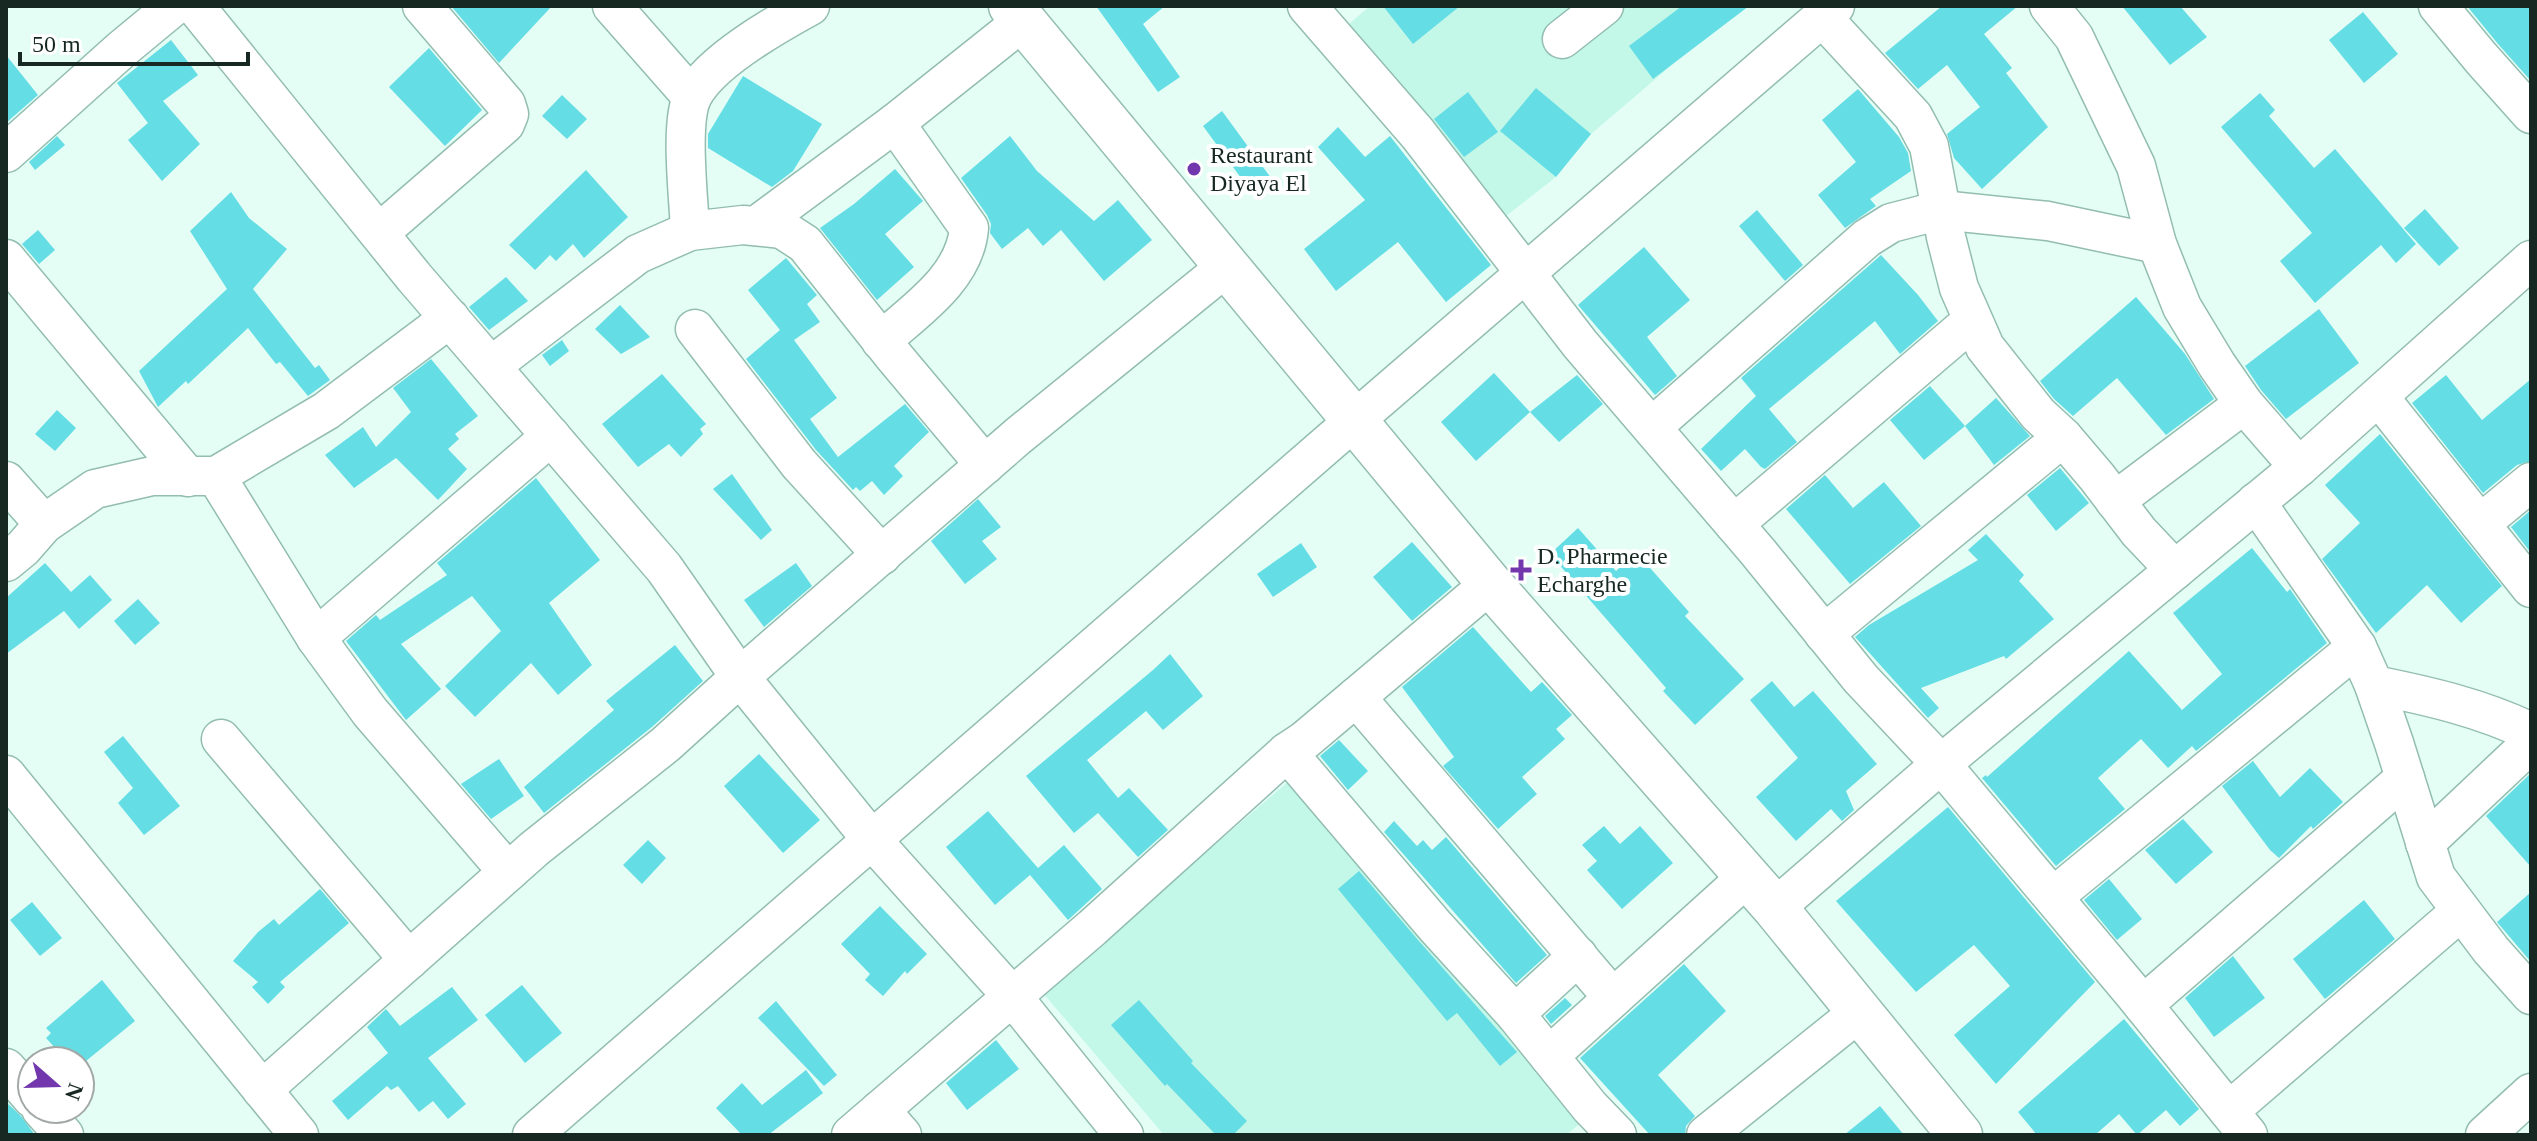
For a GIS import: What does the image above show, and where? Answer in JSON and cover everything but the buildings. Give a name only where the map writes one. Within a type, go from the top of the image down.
[{"type":"main road","points":[[1017,13],[1490,584],[1761,893],[1960,1135]]},
{"type":"street","points":[[6,153],[174,6]]},
{"type":"street","points":[[195,6],[379,233],[664,568],[740,677],[872,840],[1012,996],[1124,1135]]},
{"type":"street","points":[[379,233],[505,124],[509,114],[506,104],[422,6]]},
{"type":"street","points":[[612,6],[692,97]]},
{"type":"street","points":[[1562,39],[1604,6]]},
{"type":"street","points":[[2049,6],[2074,37],[2136,166],[2157,244],[2182,307],[2244,404],[2299,467]]},
{"type":"street","points":[[2438,6],[2531,114]]},
{"type":"street","points":[[690,231],[686,130],[692,97],[715,67],[796,9]]},
{"type":"street","points":[[1316,9],[1418,134],[1580,344],[1861,679],[1941,764],[2238,1123],[2461,911]]},
{"type":"street","points":[[532,1135],[1829,12],[1913,116],[1929,146],[1959,288],[1985,347],[2029,403],[2063,437],[2139,532],[2175,570]]},
{"type":"street","points":[[756,226],[895,123],[1017,13]]},
{"type":"street","points":[[881,341],[934,295],[962,260],[968,245],[969,228],[895,123]]},
{"type":"street","points":[[1652,427],[1867,238],[1891,223],[1941,210],[2048,221],[2157,244]]},
{"type":"street","points":[[491,366],[638,254],[690,231],[743,225],[782,229],[805,244],[985,465]]},
{"type":"street","points":[[6,259],[202,476],[370,712],[508,872]]},
{"type":"street","points":[[1549,1056],[1613,998],[1941,764],[2299,467],[2531,260]]},
{"type":"street","points":[[262,1090],[534,849],[666,744],[1018,436],[1226,267]]},
{"type":"street","points":[[6,562],[44,524],[95,489],[152,476],[202,476],[326,411],[450,318]]},
{"type":"street","points":[[1734,524],[1972,321]]},
{"type":"street","points":[[695,329],[799,464],[882,555]]},
{"type":"street","points":[[2379,397],[2531,588]]},
{"type":"street","points":[[2115,501],[2244,404]]},
{"type":"street","points":[[316,638],[551,436]]},
{"type":"street","points":[[1824,634],[2063,437]]},
{"type":"street","points":[[6,481],[44,524]]},
{"type":"street","points":[[2480,524],[2531,482]]},
{"type":"street","points":[[2256,502],[2357,647],[2374,685],[2436,877],[2491,950],[2531,995]]},
{"type":"street","points":[[851,1135],[891,1122],[1012,996],[1287,752],[1490,584]]},
{"type":"street","points":[[2053,897],[2357,647]]},
{"type":"street","points":[[2374,685],[2442,699],[2506,720],[2531,732]]},
{"type":"street","points":[[1356,697],[1613,998]]},
{"type":"street","points":[[221,739],[409,960]]},
{"type":"street","points":[[2425,843],[2531,743]]},
{"type":"street","points":[[1287,752],[1617,1135]]},
{"type":"street","points":[[6,775],[299,1135]]},
{"type":"street","points":[[2143,1005],[2405,778]]},
{"type":"street","points":[[1515,1014],[1578,956]]},
{"type":"street","points":[[1723,1130],[1858,1013]]},
{"type":"street","points":[[2485,1135],[2531,1093]]},
{"type":"shaded area","points":[[1370,6],[1741,6],[1591,134],[1556,177],[1497,223],[1336,35]]},
{"type":"shaded area","points":[[1290,780],[1582,1122],[1566,1135],[1164,1135],[1043,993]]},
{"type":"place","name":"Restaurant Diyaya El","points":[[1194,169]]},
{"type":"place","name":"D. Pharmecie Echarghe","points":[[1521,570]]}]
